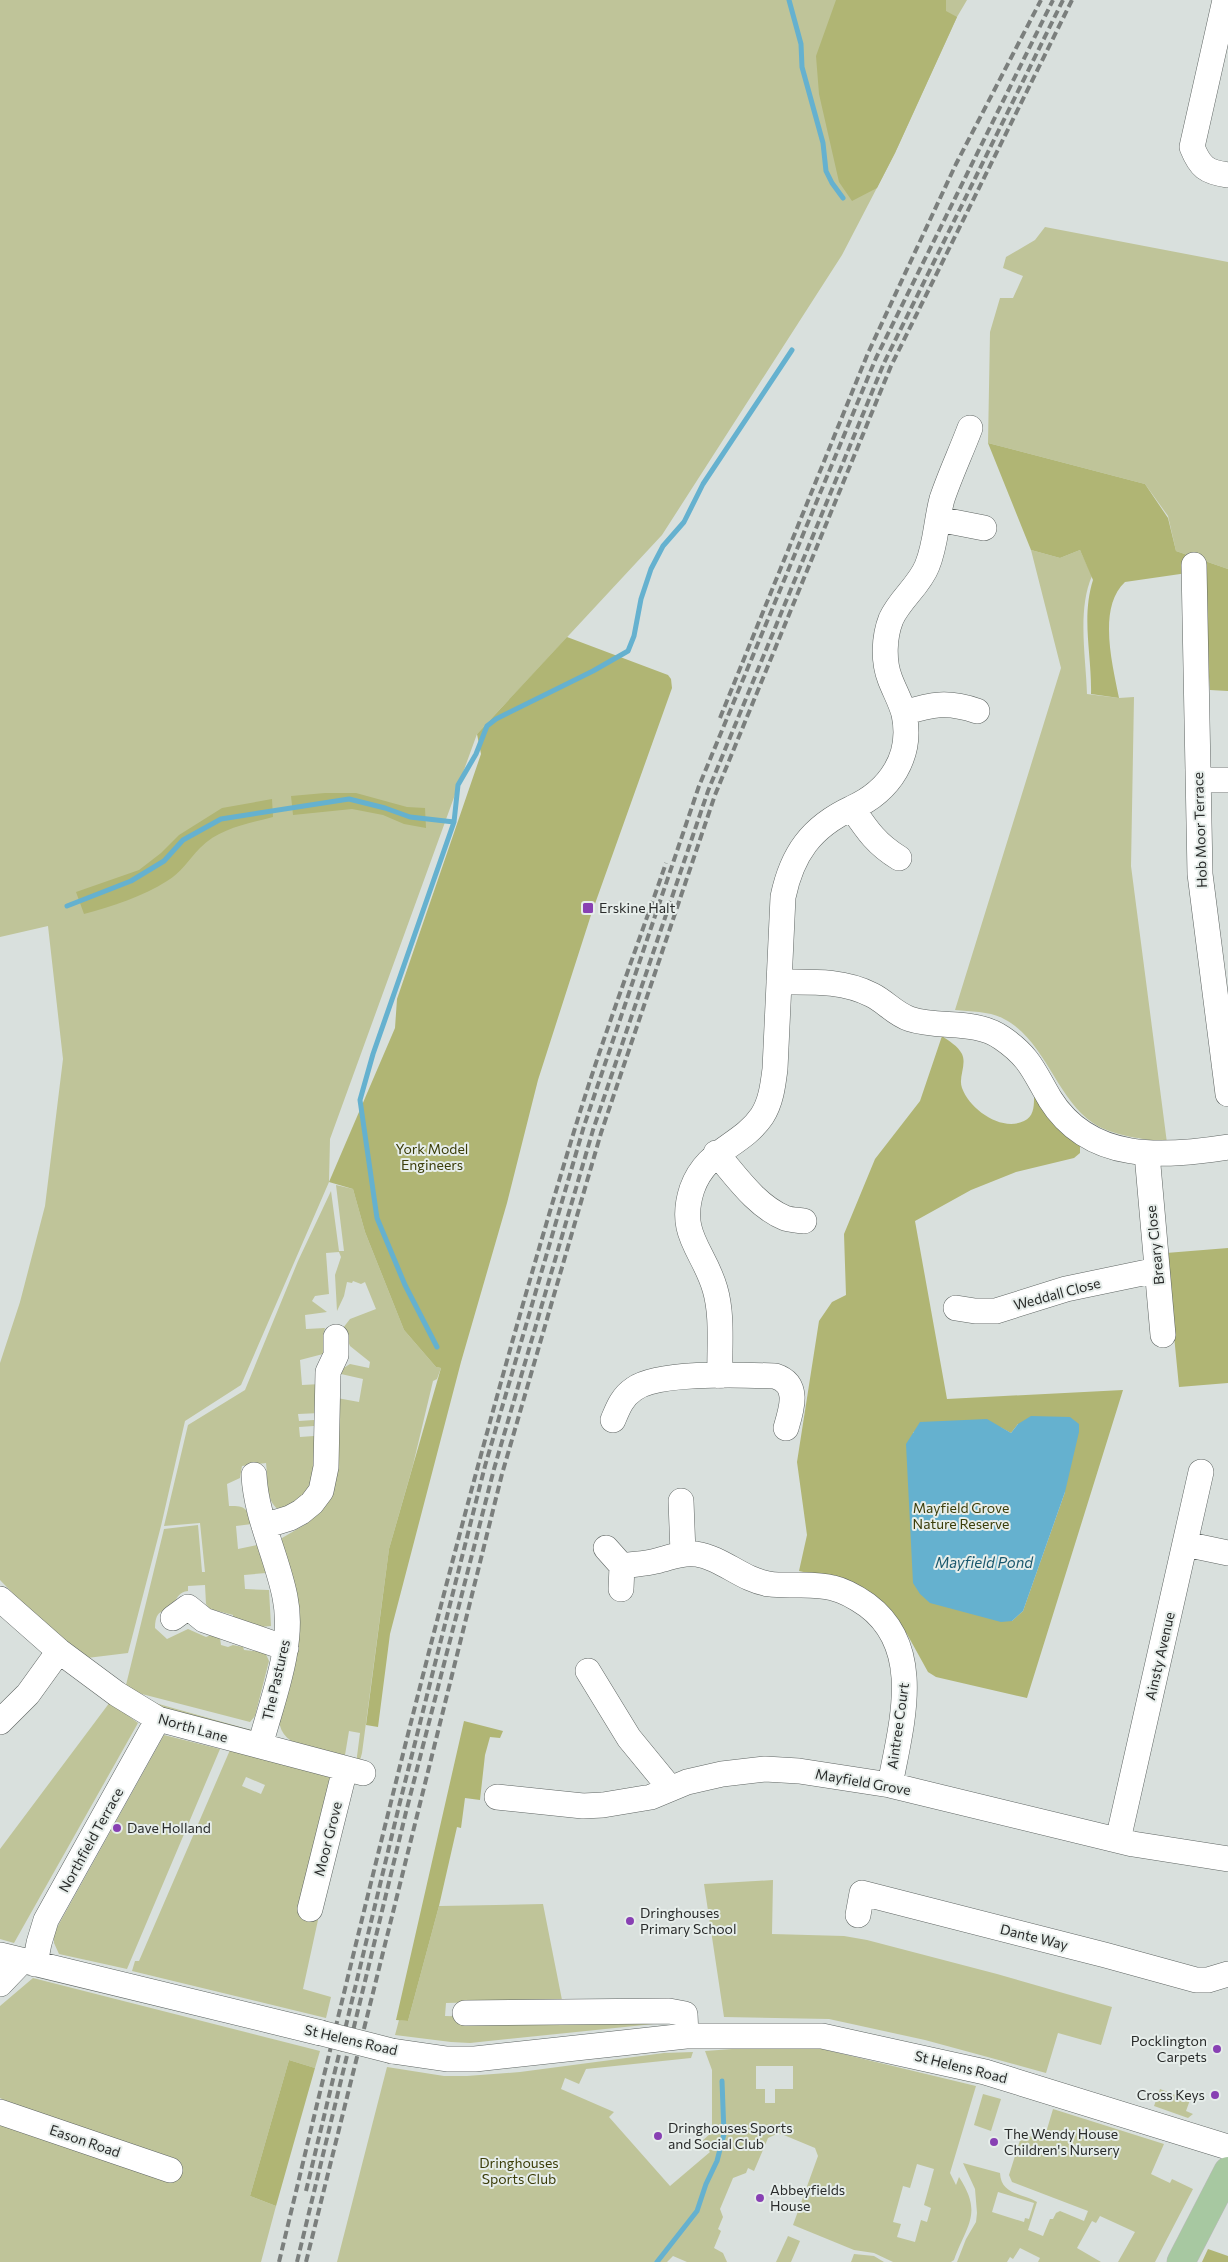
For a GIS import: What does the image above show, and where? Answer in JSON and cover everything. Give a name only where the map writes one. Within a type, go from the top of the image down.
[{"type":"main road","points":[[1181,2262],[1228,2171]]},
{"type":"street","points":[[1225,0],[1192,147],[1198,163],[1214,173],[1228,175]]},
{"type":"street","points":[[720,1376],[718,1310],[715,1290],[695,1248],[688,1221],[693,1188],[700,1172],[716,1153],[752,1127],[762,1117],[768,1103],[774,1078],[782,897],[792,863],[807,841],[822,826],[868,800],[884,787],[896,772],[903,756],[906,737],[904,713],[889,677],[885,659],[887,638],[892,619],[919,582],[928,565],[942,499],[970,428]]},
{"type":"street","points":[[938,519],[984,528]]},
{"type":"street","name":"Hob Moor Terrace","points":[[1194,565],[1200,874],[1228,1094]]},
{"type":"street","points":[[904,713],[930,705],[946,704],[977,711]]},
{"type":"street","points":[[1199,780],[1228,780]]},
{"type":"street","points":[[852,808],[872,838],[882,848],[899,858]]},
{"type":"street","points":[[779,982],[832,983],[854,987],[873,996],[897,1013],[910,1019],[937,1024],[980,1028],[999,1036],[1022,1053],[1031,1064],[1051,1100],[1064,1116],[1097,1142],[1116,1150],[1146,1154],[1167,1154],[1228,1146]]},
{"type":"street","points":[[716,1153],[753,1196],[774,1212],[786,1219],[804,1220]]},
{"type":"street","name":"Breary Close","points":[[1146,1154],[1163,1335]]},
{"type":"street","name":"Weddall Close","points":[[956,1308],[975,1311],[996,1311],[1066,1289],[1158,1270]]},
{"type":"street","points":[[264,1526],[290,1518],[301,1512],[312,1503],[320,1491],[326,1467],[328,1372],[336,1355],[336,1337]]},
{"type":"street","points":[[613,1420],[626,1395],[644,1374],[686,1377],[775,1376],[783,1378],[790,1385],[793,1396],[786,1428]]},
{"type":"street","name":"Ainsty Avenue","points":[[1118,1840],[1201,1472]]},
{"type":"street","name":"The Pastures","points":[[250,1488],[264,1526],[285,1596],[288,1625],[286,1648],[260,1746]]},
{"type":"street","points":[[681,1501],[683,1553]]},
{"type":"street","points":[[1185,1544],[1228,1553]]},
{"type":"street","name":"Aintree Court","points":[[616,1568],[657,1561],[683,1553],[712,1558],[758,1582],[834,1588],[856,1597],[873,1610],[886,1622],[895,1638],[905,1677],[905,1696],[890,1785]]},
{"type":"street","name":"North Lane","points":[[0,1599],[59,1650],[116,1694],[158,1719],[354,1771]]},
{"type":"street","points":[[173,1618],[188,1607],[204,1620],[286,1648]]},
{"type":"street","points":[[0,1722],[28,1694],[59,1650]]},
{"type":"street","points":[[588,1671],[629,1738],[670,1788]]},
{"type":"street","name":"Northfield Terrace","points":[[19,1960],[38,1942],[46,1920],[158,1719]]},
{"type":"street","name":"Moor Grove","points":[[310,1909],[354,1771]]},
{"type":"street","name":"Mayfield Grove","points":[[497,1797],[583,1806],[603,1805],[651,1797],[670,1788],[704,1777],[739,1771],[799,1771],[890,1785],[1118,1840],[1228,1859]]},
{"type":"street","name":"Dante Way","points":[[858,1915],[862,1893],[1196,1980],[1208,1980],[1228,1974]]},
{"type":"street","points":[[0,1984],[19,1960]]},
{"type":"street","name":"St Helens Road","points":[[19,1960],[392,2051],[447,2059],[475,2059],[686,2036],[822,2036],[897,2051],[1030,2085],[1228,2147]]},
{"type":"street","points":[[466,2013],[669,2010],[685,2014],[686,2036]]},
{"type":"street","name":"Eason Road","points":[[0,2112],[170,2170]]},
{"type":"green space","points":[[0,0],[967,0],[957,17],[895,153],[842,255],[662,535],[477,734],[330,1139],[329,1182],[241,1385],[185,1421],[161,1526],[128,1653],[87,1658],[30,1611],[0,1580],[0,1363],[20,1302],[45,1206],[63,1059],[48,926],[0,937]]},
{"type":"green space","points":[[836,0],[946,0],[946,11],[957,17],[877,188],[852,201],[839,182],[819,94],[816,56]]},
{"type":"green space","points":[[1045,227],[1228,262],[1228,569],[1176,551],[1168,516],[1145,484],[988,443],[990,332],[1000,298],[1013,298],[1023,276],[1003,268],[1006,257],[1035,240]]},
{"type":"green space","points":[[988,443],[1145,484],[1168,518],[1176,551],[1228,569],[1228,691],[1210,690],[1201,571],[1125,582],[1116,593],[1111,607],[1109,622],[1111,654],[1119,698],[1091,694],[1087,622],[1093,580],[1080,550],[1060,558],[1031,550]]},
{"type":"green space","points":[[1031,550],[1060,558],[1080,550],[1092,576],[1087,589],[1084,619],[1087,694],[1119,698],[1134,697],[1131,866],[1167,1143],[1119,1134],[1093,1123],[1069,1099],[1030,1041],[1018,1028],[993,1014],[955,1010],[1061,668]]},
{"type":"green space","name":"York Model Engineers","points":[[567,637],[668,675],[671,679],[672,688],[591,915],[538,1080],[507,1203],[461,1362],[390,1634],[378,1727],[366,1725],[389,1549],[441,1368],[436,1367],[404,1330],[365,1232],[353,1189],[329,1182],[395,1028],[397,999],[481,754],[477,734]]},
{"type":"green space","points":[[356,793],[407,807],[425,808],[426,828],[404,824],[383,815],[352,809],[293,815],[291,796]]},
{"type":"green space","points":[[272,799],[273,817],[225,831],[216,836],[200,848],[177,874],[148,892],[84,914],[76,892],[139,870],[161,853],[179,835],[222,808]]},
{"type":"green space","name":"Mayfield Grove Nature Reserve","points":[[942,1036],[956,1046],[962,1054],[964,1062],[961,1080],[962,1088],[966,1096],[979,1111],[997,1121],[1015,1124],[1028,1119],[1032,1113],[1034,1094],[1070,1137],[1080,1146],[1080,1153],[1074,1158],[1016,1172],[971,1190],[915,1221],[947,1399],[1123,1390],[1027,1698],[936,1677],[928,1672],[907,1634],[887,1608],[822,1576],[799,1571],[807,1535],[797,1462],[819,1321],[832,1302],[846,1295],[844,1234],[875,1159],[920,1101]],"holes":[[[1018,1424],[1065,1492],[1023,1611],[1012,1621],[913,1432],[1000,1427],[1011,1433]]]},
{"type":"green space","points":[[336,1185],[353,1189],[365,1232],[404,1330],[436,1367],[441,1368],[437,1379],[433,1381],[413,1465],[389,1549],[359,1764],[356,1764],[360,1733],[349,1731],[345,1755],[315,1750],[295,1743],[281,1730],[279,1720],[282,1538],[306,1524],[303,1518],[337,1398],[359,1402],[363,1379],[341,1374],[342,1369],[350,1364],[369,1368],[370,1362],[350,1346],[343,1328],[350,1319],[376,1309],[365,1282],[361,1284],[353,1281],[352,1283],[347,1282],[344,1296],[337,1311],[335,1275],[341,1257],[339,1252],[326,1253],[329,1294],[315,1296],[312,1301],[327,1312],[305,1315],[306,1329],[325,1328],[323,1354],[300,1360],[302,1385],[321,1384],[320,1413],[298,1414],[299,1421],[314,1420],[314,1426],[299,1427],[300,1437],[314,1436],[319,1442],[307,1498],[278,1509],[269,1494],[266,1463],[242,1466],[240,1478],[227,1484],[229,1506],[243,1507],[252,1524],[236,1526],[238,1549],[257,1545],[266,1573],[244,1575],[245,1589],[269,1590],[271,1626],[261,1627],[232,1623],[233,1615],[210,1609],[206,1604],[205,1585],[188,1586],[188,1591],[181,1594],[170,1608],[159,1613],[156,1621],[155,1628],[167,1639],[188,1629],[206,1637],[211,1635],[220,1638],[221,1645],[228,1647],[233,1645],[243,1647],[244,1650],[265,1652],[269,1661],[255,1716],[250,1722],[138,1693],[126,1685],[164,1529],[198,1525],[202,1572],[205,1572],[200,1523],[164,1526],[188,1425],[245,1390],[298,1261],[331,1191],[339,1251],[344,1251]]},
{"type":"green space","points":[[1228,1248],[1228,1383],[1179,1387],[1166,1253]]},
{"type":"green space","points":[[148,1701],[251,1730],[247,1732],[171,1717]]},
{"type":"green space","points":[[110,1702],[138,1723],[14,1943],[0,1939],[0,1849]]},
{"type":"green space","points":[[464,1721],[503,1731],[500,1738],[490,1737],[485,1755],[480,1800],[465,1798],[461,1828],[457,1827],[439,1906],[408,2021],[396,2020]]},
{"type":"green space","points":[[164,1735],[220,1749],[127,1969],[59,1954],[54,1943],[54,1933]]},
{"type":"green space","points":[[230,1750],[332,1777],[317,1848],[299,1915],[318,1920],[303,1989],[331,1997],[326,2018],[132,1971],[135,1961],[139,1961]],"holes":[[[246,1777],[265,1785],[261,1794],[242,1786]]]},
{"type":"green space","points":[[773,1880],[772,1934],[844,1936],[867,1940],[1112,2007],[1101,2045],[1058,2033],[1046,2073],[925,2040],[829,2019],[724,2017],[704,1884]]},
{"type":"green space","points":[[543,1904],[562,2000],[446,2003],[445,2016],[673,2022],[470,2043],[395,2035],[399,2020],[408,2021],[439,1906]]},
{"type":"green space","points":[[33,1978],[320,2051],[315,2068],[289,2060],[250,2196],[276,2206],[261,2262],[0,2262],[0,2125],[180,2173],[182,2167],[180,2161],[174,2158],[12,2104],[0,2098],[0,2006]]},
{"type":"green space","name":"Dringhouses Sports Club","points":[[732,2049],[822,2049],[976,2086],[950,2173],[956,2185],[959,2177],[970,2201],[971,2210],[968,2228],[954,2260],[951,2262],[893,2262],[874,2253],[854,2250],[793,2225],[818,2156],[815,2148],[779,2133],[768,2138],[754,2171],[748,2168],[746,2173],[733,2178],[720,2209],[723,2217],[718,2229],[721,2231],[714,2248],[723,2253],[727,2262],[687,2262],[673,2256],[667,2262],[337,2262],[387,2067],[444,2076],[467,2076],[520,2072],[664,2053],[693,2052],[691,2058],[586,2069],[579,2084],[565,2078],[561,2089],[614,2112],[609,2117],[670,2186],[710,2152],[701,2142],[712,2132],[712,2070],[705,2051]],"holes":[[[756,2066],[793,2066],[793,2089],[775,2089],[775,2103],[765,2103],[765,2089],[756,2089]],[[917,2164],[934,2169],[924,2205],[931,2208],[927,2222],[921,2220],[915,2242],[897,2237],[901,2224],[893,2222],[903,2186],[910,2188]]]},
{"type":"green space","points":[[289,2060],[315,2068],[276,2206],[250,2196]]},
{"type":"green space","points":[[1160,2089],[1190,2100],[1186,2111],[1193,2114],[1188,2118],[1154,2106]]},
{"type":"green space","points":[[983,2094],[1001,2099],[991,2131],[974,2125]]},
{"type":"green space","points":[[1053,2109],[1164,2144],[1151,2174],[1170,2183],[1172,2179],[1193,2189],[1155,2262],[1118,2262],[1135,2232],[1100,2216],[1096,2223],[1092,2221],[1077,2248],[1101,2262],[1038,2262],[1040,2258],[1020,2248],[1013,2259],[1010,2257],[1007,2262],[957,2262],[966,2239],[976,2222],[977,2213],[975,2189],[963,2163],[1000,2173],[1004,2186],[1037,2202],[1028,2230],[1043,2236],[1050,2219],[1053,2219],[1056,2213],[1060,2211],[1084,2221],[1088,2211],[1012,2182],[1009,2175],[1022,2134],[1036,2138],[1038,2134],[1045,2136]],"holes":[[[998,2192],[1034,2203],[1029,2219],[1025,2218],[1024,2222],[992,2212]]]},
{"type":"green space","points":[[788,2236],[800,2241],[791,2262],[776,2262]]},
{"type":"green space","points":[[1208,2249],[1228,2256],[1228,2262],[1202,2262]]},
{"type":"green space","points":[[854,2254],[874,2256],[884,2262],[851,2262]]},
{"type":"water","name":"Mayfield Pond","points":[[1031,1416],[1070,1417],[1079,1424],[1079,1432],[1065,1492],[1023,1611],[1012,1621],[1001,1622],[930,1603],[920,1594],[913,1583],[906,1444],[920,1422],[987,1419],[1011,1433],[1018,1424]]},
{"type":"waterway","points":[[789,0],[801,44],[802,67],[823,143],[826,171],[843,198]]},
{"type":"waterway","points":[[437,1347],[405,1285],[377,1218],[360,1100],[373,1054],[454,822],[458,785],[476,754],[487,726],[496,719],[593,671],[628,651],[634,636],[641,599],[651,569],[663,546],[684,522],[703,484],[792,350]]},
{"type":"waterway","points":[[67,906],[131,881],[164,861],[183,840],[221,819],[349,799],[385,808],[410,817],[454,822]]},
{"type":"waterway","points":[[657,2262],[697,2211],[706,2184],[717,2161],[724,2134],[722,2081]]},
{"type":"railway","points":[[720,718],[868,353],[956,164],[1041,0]]},
{"type":"railway","points":[[306,2191],[399,1806],[485,1466],[584,1126],[699,786],[876,358],[1053,0]]},
{"type":"railway","points":[[297,2262],[406,1812],[494,1469],[593,1130],[708,791],[884,363],[1063,0]]},
{"type":"railway","points":[[306,2262],[502,1474],[601,1133],[715,795],[891,366],[1072,0]]},
{"type":"railway","points":[[279,2262],[383,1834],[494,1407],[586,1092],[666,863]]},
{"type":"place","name":"Erskine Halt","points":[[588,908]]},
{"type":"place","name":"Dave Holland","points":[[117,1828]]},
{"type":"place","name":"Dringhouses Primary School","points":[[630,1921]]},
{"type":"place","name":"Pocklington Carpets","points":[[1217,2049]]},
{"type":"place","name":"Cross Keys","points":[[1215,2095]]},
{"type":"place","name":"Dringhouses Sports and Social Club","points":[[658,2136]]},
{"type":"place","name":"The Wendy House Children's Nursery","points":[[994,2142]]},
{"type":"place","name":"Abbeyfields House","points":[[760,2198]]}]
